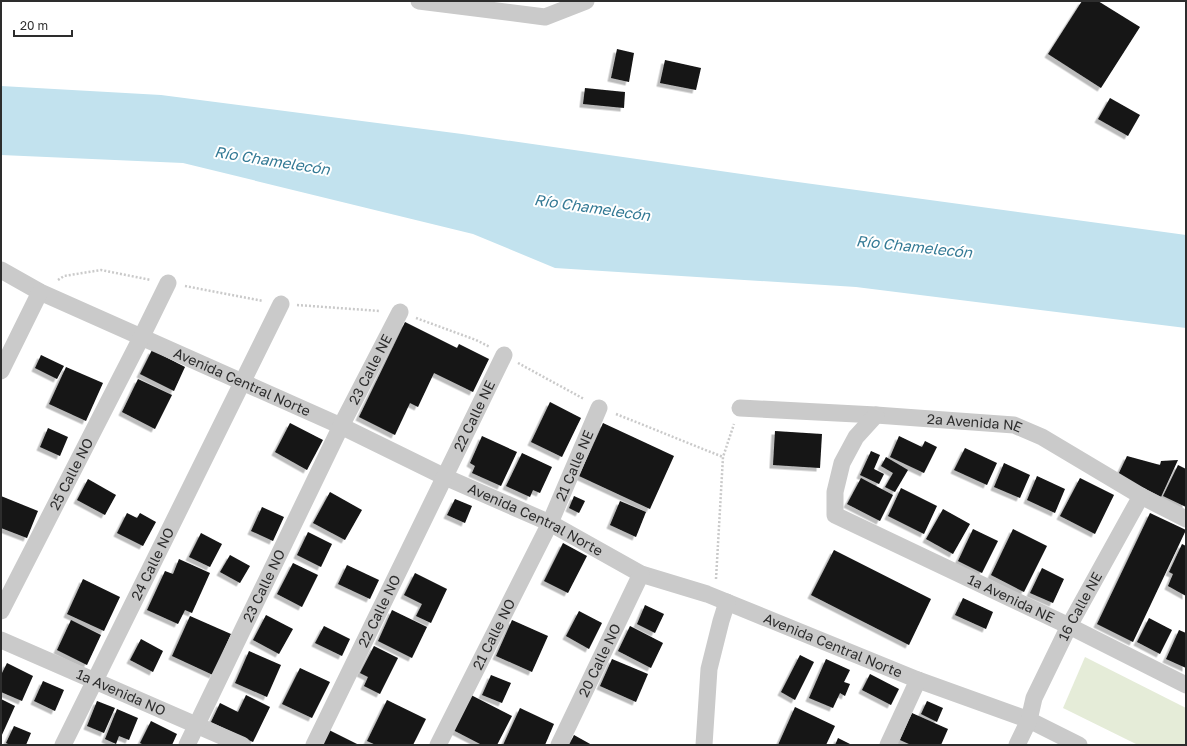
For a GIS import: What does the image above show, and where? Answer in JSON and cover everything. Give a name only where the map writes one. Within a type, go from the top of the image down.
[{"type":"street","points":[[419,1],[546,18],[586,1]]},
{"type":"street","name":"Avenida Central Norte","points":[[1,270],[40,292],[341,426],[445,476],[550,523],[641,574],[721,600],[918,680],[1028,720],[1079,745]]},
{"type":"street","name":"25 Calle NO","points":[[1,610],[168,283]]},
{"type":"street","points":[[1,371],[40,292]]},
{"type":"street","name":"24 Calle NO","points":[[63,745],[281,304]]},
{"type":"street","name":"23 Calle NE","points":[[341,426],[400,312]]},
{"type":"street","name":"22 Calle NE","points":[[445,476],[504,355]]},
{"type":"street","name":"21 Calle NE","points":[[550,523],[599,408]]},
{"type":"street","name":"2a Avenida NE","points":[[740,408],[876,415],[1014,425],[1048,441],[1141,496],[1186,518]]},
{"type":"street","name":"1a Avenida NE","points":[[876,415],[856,437],[842,463],[835,492],[835,515],[1069,626],[1186,685]]},
{"type":"street","name":"23 Calle NO","points":[[187,745],[341,426]]},
{"type":"street","name":"22 Calle NO","points":[[314,745],[445,476]]},
{"type":"street","name":"16 Calle NE","points":[[1017,745],[1028,720],[1034,698],[1069,626],[1141,496]]},
{"type":"street","name":"21 Calle NO","points":[[438,745],[550,523]]},
{"type":"street","name":"20 Calle NO","points":[[559,745],[641,574]]},
{"type":"street","points":[[704,745],[709,669],[721,621],[721,600]]},
{"type":"street","name":"1a Avenida NO","points":[[1,640],[242,745]]},
{"type":"street","points":[[888,745],[918,680]]},
{"type":"path","points":[[721,600],[723,457],[740,408]]},
{"type":"green space","points":[[1085,657],[1186,708],[1186,745],[1138,745],[1063,708]]},
{"type":"water","name":"Río Chamelecón","points":[[1,86],[161,95],[462,134],[783,180],[1186,235],[1186,328],[856,287],[555,268],[473,234],[183,163],[1,155]]},
{"type":"building","points":[[1082,1],[1098,1],[1140,27],[1101,88],[1048,54]]},
{"type":"building","points":[[617,49],[634,53],[629,82],[611,78]]},
{"type":"building","points":[[665,60],[701,68],[696,90],[660,83]]},
{"type":"building","points":[[585,88],[625,92],[624,108],[583,104]]},
{"type":"building","points":[[1110,98],[1140,115],[1128,136],[1098,119]]},
{"type":"building","points":[[405,322],[457,348],[459,344],[489,359],[473,392],[434,373],[418,407],[410,403],[395,435],[359,417]]},
{"type":"building","points":[[152,350],[185,367],[174,391],[140,374]]},
{"type":"building","points":[[41,355],[64,366],[57,379],[35,368]]},
{"type":"building","points":[[66,367],[103,383],[86,421],[49,404]]},
{"type":"building","points":[[138,379],[172,395],[155,429],[122,412]]},
{"type":"building","points":[[550,402],[581,418],[562,457],[531,442]]},
{"type":"building","points":[[290,423],[323,440],[307,470],[275,452]]},
{"type":"building","points":[[603,423],[674,456],[650,509],[579,476]]},
{"type":"building","points":[[48,428],[68,437],[60,456],[40,447]]},
{"type":"building","points":[[775,431],[822,434],[820,468],[773,465]]},
{"type":"building","points":[[482,436],[517,452],[501,486],[472,473],[475,466],[470,463]]},
{"type":"building","points":[[899,436],[922,447],[925,441],[937,447],[924,473],[890,457]]},
{"type":"building","points":[[965,448],[997,463],[987,485],[954,470]]},
{"type":"building","points":[[871,451],[880,455],[874,469],[884,474],[879,484],[860,475]]},
{"type":"building","points":[[522,453],[552,467],[540,493],[533,490],[530,497],[506,486]]},
{"type":"building","points":[[1127,456],[1160,465],[1161,461],[1178,460],[1161,497],[1118,475]]},
{"type":"building","points":[[886,457],[908,470],[895,492],[885,487],[893,473],[881,466]]},
{"type":"building","points":[[1004,463],[1030,475],[1020,498],[994,487]]},
{"type":"building","points":[[1178,465],[1186,469],[1186,507],[1163,496]]},
{"type":"building","points":[[1037,476],[1065,489],[1055,513],[1027,500]]},
{"type":"building","points":[[861,478],[893,495],[880,521],[847,504]]},
{"type":"building","points":[[1080,478],[1114,495],[1095,534],[1060,516]]},
{"type":"building","points":[[88,479],[116,495],[105,515],[77,500]]},
{"type":"building","points":[[901,488],[937,506],[924,534],[888,516]]},
{"type":"building","points":[[330,492],[362,510],[345,540],[313,523]]},
{"type":"building","points":[[1,496],[38,511],[27,538],[1,528]]},
{"type":"building","points":[[574,496],[585,501],[579,513],[569,508]]},
{"type":"building","points":[[455,499],[472,506],[465,523],[447,515]]},
{"type":"building","points":[[620,501],[646,512],[636,537],[610,525]]},
{"type":"building","points":[[262,507],[284,517],[273,541],[251,531]]},
{"type":"building","points":[[943,509],[970,524],[953,554],[926,539]]},
{"type":"building","points":[[127,513],[137,518],[140,513],[156,522],[143,546],[117,533]]},
{"type":"building","points":[[1150,513],[1186,530],[1133,642],[1097,624]]},
{"type":"building","points":[[973,529],[998,541],[982,573],[958,561]]},
{"type":"building","points":[[1013,529],[1047,546],[1024,592],[991,575]]},
{"type":"building","points":[[308,532],[332,544],[321,567],[297,555]]},
{"type":"building","points":[[201,533],[222,544],[210,567],[189,557]]},
{"type":"building","points":[[563,543],[587,556],[568,593],[544,581]]},
{"type":"building","points":[[1182,544],[1186,546],[1186,596],[1168,586],[1173,574],[1169,572]]},
{"type":"building","points":[[834,550],[931,599],[909,645],[811,595]]},
{"type":"building","points":[[230,555],[250,566],[240,583],[220,572]]},
{"type":"building","points":[[179,559],[210,573],[192,613],[185,610],[178,624],[147,610],[165,571],[173,574]]},
{"type":"building","points":[[293,563],[318,575],[302,607],[277,594]]},
{"type":"building","points":[[347,565],[379,580],[370,599],[338,584]]},
{"type":"building","points":[[1042,568],[1064,579],[1053,603],[1030,593]]},
{"type":"building","points":[[415,573],[447,589],[431,623],[416,616],[422,604],[404,595]]},
{"type":"building","points":[[83,579],[120,597],[104,631],[67,614]]},
{"type":"building","points":[[963,598],[993,612],[986,629],[955,615]]},
{"type":"building","points":[[645,605],[664,614],[655,633],[637,624]]},
{"type":"building","points":[[392,610],[427,627],[412,658],[378,641]]},
{"type":"building","points":[[579,611],[602,623],[589,649],[566,636]]},
{"type":"building","points":[[266,615],[293,629],[279,654],[253,640]]},
{"type":"building","points":[[190,616],[231,634],[213,675],[172,656]]},
{"type":"building","points":[[1149,618],[1172,630],[1160,654],[1137,642]]},
{"type":"building","points":[[71,620],[101,635],[87,665],[57,650]]},
{"type":"building","points":[[512,620],[548,636],[532,672],[496,656]]},
{"type":"building","points":[[324,626],[350,639],[342,656],[315,643]]},
{"type":"building","points":[[630,626],[663,643],[651,668],[618,651]]},
{"type":"building","points":[[1179,630],[1186,633],[1186,668],[1166,659]]},
{"type":"building","points":[[141,639],[163,651],[153,672],[130,660]]},
{"type":"building","points":[[374,646],[398,658],[380,694],[364,686],[368,677],[360,673]]},
{"type":"building","points":[[249,651],[281,665],[267,697],[235,683]]},
{"type":"building","points":[[800,655],[814,662],[795,700],[781,692]]},
{"type":"building","points":[[612,659],[648,674],[636,702],[600,686]]},
{"type":"building","points":[[826,659],[850,670],[844,682],[850,684],[845,696],[840,693],[833,708],[809,698]]},
{"type":"building","points":[[7,663],[33,676],[22,701],[1,692],[1,675]]},
{"type":"building","points":[[300,668],[330,682],[312,718],[282,704]]},
{"type":"building","points":[[870,674],[899,689],[891,705],[862,690]]},
{"type":"building","points":[[491,675],[511,683],[502,703],[482,695]]},
{"type":"building","points":[[43,681],[64,690],[55,711],[34,701]]},
{"type":"building","points":[[246,695],[270,707],[253,742],[211,722],[220,703],[238,712]]},
{"type":"building","points":[[471,695],[512,716],[497,745],[482,745],[453,730]]},
{"type":"building","points":[[1,699],[15,706],[1,737]]},
{"type":"building","points":[[387,700],[426,719],[413,745],[376,745],[367,741]]},
{"type":"building","points":[[97,701],[115,708],[104,733],[87,726]]},
{"type":"building","points":[[927,701],[943,708],[937,722],[921,714]]},
{"type":"building","points":[[795,707],[835,726],[826,745],[778,745]]},
{"type":"building","points":[[520,708],[554,724],[545,745],[503,745]]},
{"type":"building","points":[[117,709],[138,718],[129,740],[119,736],[116,744],[105,739]]},
{"type":"building","points":[[912,713],[948,729],[941,745],[911,745],[900,740]]},
{"type":"building","points":[[151,721],[177,734],[172,745],[144,745],[140,743]]},
{"type":"building","points":[[14,726],[31,733],[26,745],[10,745],[6,743]]},
{"type":"building","points":[[325,728],[359,745],[317,745]]},
{"type":"building","points":[[574,735],[592,745],[569,745]]},
{"type":"building","points":[[838,738],[852,745],[835,745]]}]
